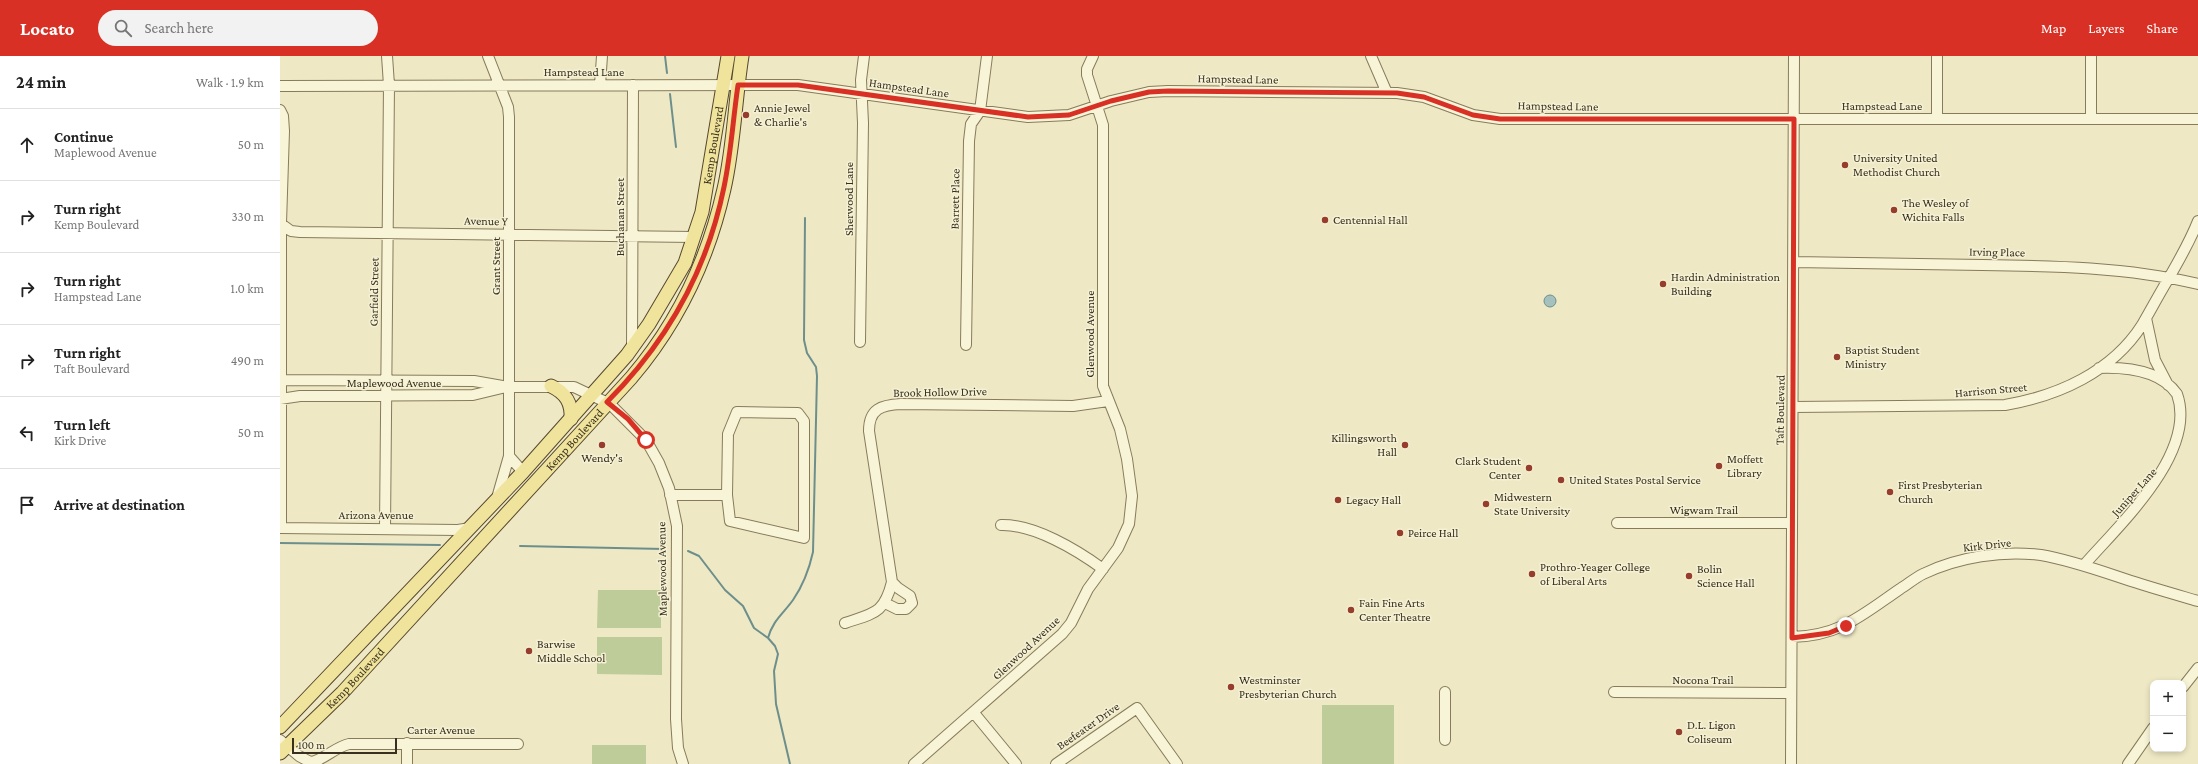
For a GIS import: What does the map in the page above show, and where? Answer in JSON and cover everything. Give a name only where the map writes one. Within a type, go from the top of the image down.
[{"type":"main road","name":"Kemp Boulevard","points":[[280,727],[523,472],[632,348],[670,291],[685,263],[694,237],[702,212],[728,56]]},
{"type":"main road","name":"Kemp Boulevard","points":[[282,746],[342,693],[642,365],[671,324],[691,287],[710,240],[724,188],[742,56]]},
{"type":"main road","points":[[694,237],[710,240]]},
{"type":"main road","points":[[551,386],[565,395],[572,411],[571,419]]},
{"type":"main road","points":[[523,472],[534,482]]},
{"type":"main road","points":[[360,644],[375,657]]},
{"type":"street","name":"Garfield Street","points":[[385,528],[389,86],[387,56]]},
{"type":"street","name":"Grant Street","points":[[488,56],[508,107],[510,117],[508,387],[509,456],[496,500]]},
{"type":"street","points":[[600,86],[602,56]]},
{"type":"street","name":"Sherwood Lane","points":[[860,342],[861,80],[864,56]]},
{"type":"street","name":"Barrett Place","points":[[966,345],[969,141],[971,124],[980,111],[987,56]]},
{"type":"street","name":"Glenwood Avenue","points":[[914,764],[974,713],[1062,634],[1071,623],[1088,588],[1118,548],[1129,524],[1132,496],[1127,459],[1120,429],[1103,386],[1103,125],[1088,75],[1088,69],[1093,56]]},
{"type":"street","points":[[1371,56],[1387,93]]},
{"type":"street","name":"Taft Boulevard","points":[[1791,764],[1794,56]]},
{"type":"street","points":[[1937,56],[1937,119]]},
{"type":"street","points":[[2091,56],[2091,119]]},
{"type":"street","name":"Hampstead Lane","points":[[280,86],[798,85],[1028,117],[1069,115],[1149,92],[1163,91],[1387,93],[1424,97],[1473,115],[1500,119],[2198,119]]},
{"type":"street","name":"Buchanan Street","points":[[632,86],[632,348]]},
{"type":"street","points":[[280,110],[283,116],[284,131],[281,223],[281,398]]},
{"type":"street","name":"Harrison Street","points":[[1793,407],[2005,404],[2030,401],[2070,387],[2099,368],[2121,350],[2146,318],[2198,221]]},
{"type":"street","name":"Avenue Y","points":[[281,223],[291,231],[300,232],[694,237]]},
{"type":"street","name":"Irving Place","points":[[1794,262],[2052,266],[2169,277],[2198,284]]},
{"type":"street","name":"Juniper Lane","points":[[2084,565],[2151,495],[2181,452],[2186,435],[2186,420],[2179,398],[2168,385],[2152,350],[2146,318]]},
{"type":"street","name":"Juniper Lane","points":[[2099,368],[2137,370],[2168,385]]},
{"type":"street","name":"Maplewood Avenue","points":[[281,380],[474,381],[508,387],[574,387],[593,394],[607,402],[628,419],[646,440],[659,463],[670,495],[677,526],[676,719],[678,748],[683,764]]},
{"type":"street","name":"Maplewood Avenue","points":[[281,398],[473,395],[508,387]]},
{"type":"street","name":"Arizona Avenue","points":[[281,398],[281,528],[458,530],[470,528]]},
{"type":"street","name":"Brook Hollow Drive","points":[[885,603],[892,582],[869,431],[870,419],[874,412],[882,407],[901,404],[1073,406],[1108,401]]},
{"type":"street","points":[[737,412],[798,413],[804,421],[804,538],[730,521],[727,495],[728,434],[737,412]]},
{"type":"street","points":[[509,456],[523,472]]},
{"type":"street","points":[[670,495],[727,495]]},
{"type":"street","name":"Wigwam Trail","points":[[1617,523],[1791,523]]},
{"type":"street","points":[[1001,525],[1015,525],[1067,546],[1083,554],[1103,570]]},
{"type":"street","name":"Kirk Drive","points":[[1792,638],[1817,635],[1846,626],[1922,574],[1953,563],[1978,557],[2008,554],[2041,555],[2084,565],[2148,587],[2198,601]]},
{"type":"street","points":[[845,623],[877,611],[885,603],[897,609],[906,609],[912,603],[910,596],[892,582]]},
{"type":"street","points":[[2186,683],[2198,668]]},
{"type":"street","points":[[1444,740],[1445,692]]},
{"type":"street","name":"Nocona Trail","points":[[1614,692],[1791,693]]},
{"type":"street","name":"Beefeater Drive","points":[[1056,764],[1137,708],[1177,764]]},
{"type":"street","points":[[974,713],[1016,764]]},
{"type":"street","points":[[2128,764],[2150,732]]},
{"type":"street","points":[[407,743],[407,764]]},
{"type":"street","name":"Carter Avenue","points":[[282,746],[309,763],[342,745],[407,743],[518,744]]},
{"type":"green space","points":[[598,590],[661,590],[661,628],[597,628]]},
{"type":"green space","points":[[597,637],[662,637],[662,675],[597,674]]},
{"type":"green space","points":[[1322,705],[1394,705],[1394,764],[1322,764]]},
{"type":"green space","points":[[592,745],[646,745],[646,764],[592,764]]},
{"type":"water","points":[[1552,295],[1555,296],[1555,306],[1548,307],[1545,306],[1544,299],[1545,296]]},
{"type":"waterway","points":[[665,56],[667,73]]},
{"type":"waterway","points":[[670,94],[676,147]]},
{"type":"waterway","points":[[768,638],[775,622],[793,600],[803,583],[813,552],[817,376],[816,367],[807,353],[804,340],[805,218]]},
{"type":"waterway","points":[[280,543],[440,545]]},
{"type":"waterway","points":[[520,546],[664,549]]},
{"type":"waterway","points":[[688,551],[699,556],[725,590],[743,606],[754,628],[768,638],[775,646],[778,654],[774,671],[776,704],[790,764]]},
{"type":"place","name":"Annie Jewel & Charlie's","points":[[746,115]]},
{"type":"place","name":"University United Methodist Church","points":[[1845,165]]},
{"type":"place","name":"The Wesley of Wichita Falls","points":[[1894,210]]},
{"type":"place","name":"Centennial Hall","points":[[1325,220]]},
{"type":"place","name":"Hardin Administration Building","points":[[1663,284]]},
{"type":"place","name":"Baptist Student Ministry","points":[[1837,357]]},
{"type":"place","name":"Wendy's","points":[[602,445]]},
{"type":"place","name":"Killingsworth Hall","points":[[1405,445]]},
{"type":"place","name":"Moffett Library","points":[[1719,466]]},
{"type":"place","name":"Clark Student Center","points":[[1529,468]]},
{"type":"place","name":"United States Postal Service","points":[[1561,480]]},
{"type":"place","name":"First Presbyterian Church","points":[[1890,492]]},
{"type":"place","name":"Legacy Hall","points":[[1338,500]]},
{"type":"place","name":"Midwestern State University","points":[[1486,504]]},
{"type":"place","name":"Peirce Hall","points":[[1400,533]]},
{"type":"place","name":"Prothro-Yeager College of Liberal Arts","points":[[1532,574]]},
{"type":"place","name":"Bolin Science Hall","points":[[1689,576]]},
{"type":"place","name":"Fain Fine Arts Center Theatre","points":[[1351,610]]},
{"type":"place","name":"Barwise Middle School","points":[[529,651]]},
{"type":"place","name":"Westminster Presbyterian Church","points":[[1231,687]]},
{"type":"place","name":"D.L. Ligon Coliseum","points":[[1679,732]]},
{"type":"route","points":[[646,440],[628,419],[607,402],[631,378],[662,338],[681,306],[700,268],[714,229],[724,188],[728,168],[738,85],[798,85],[1028,117],[1069,115],[1111,101],[1149,92],[1168,91],[1411,94],[1437,101],[1473,115],[1500,119],[1794,119],[1791,523],[1792,638],[1812,637],[1829,633],[1846,626]]}]
